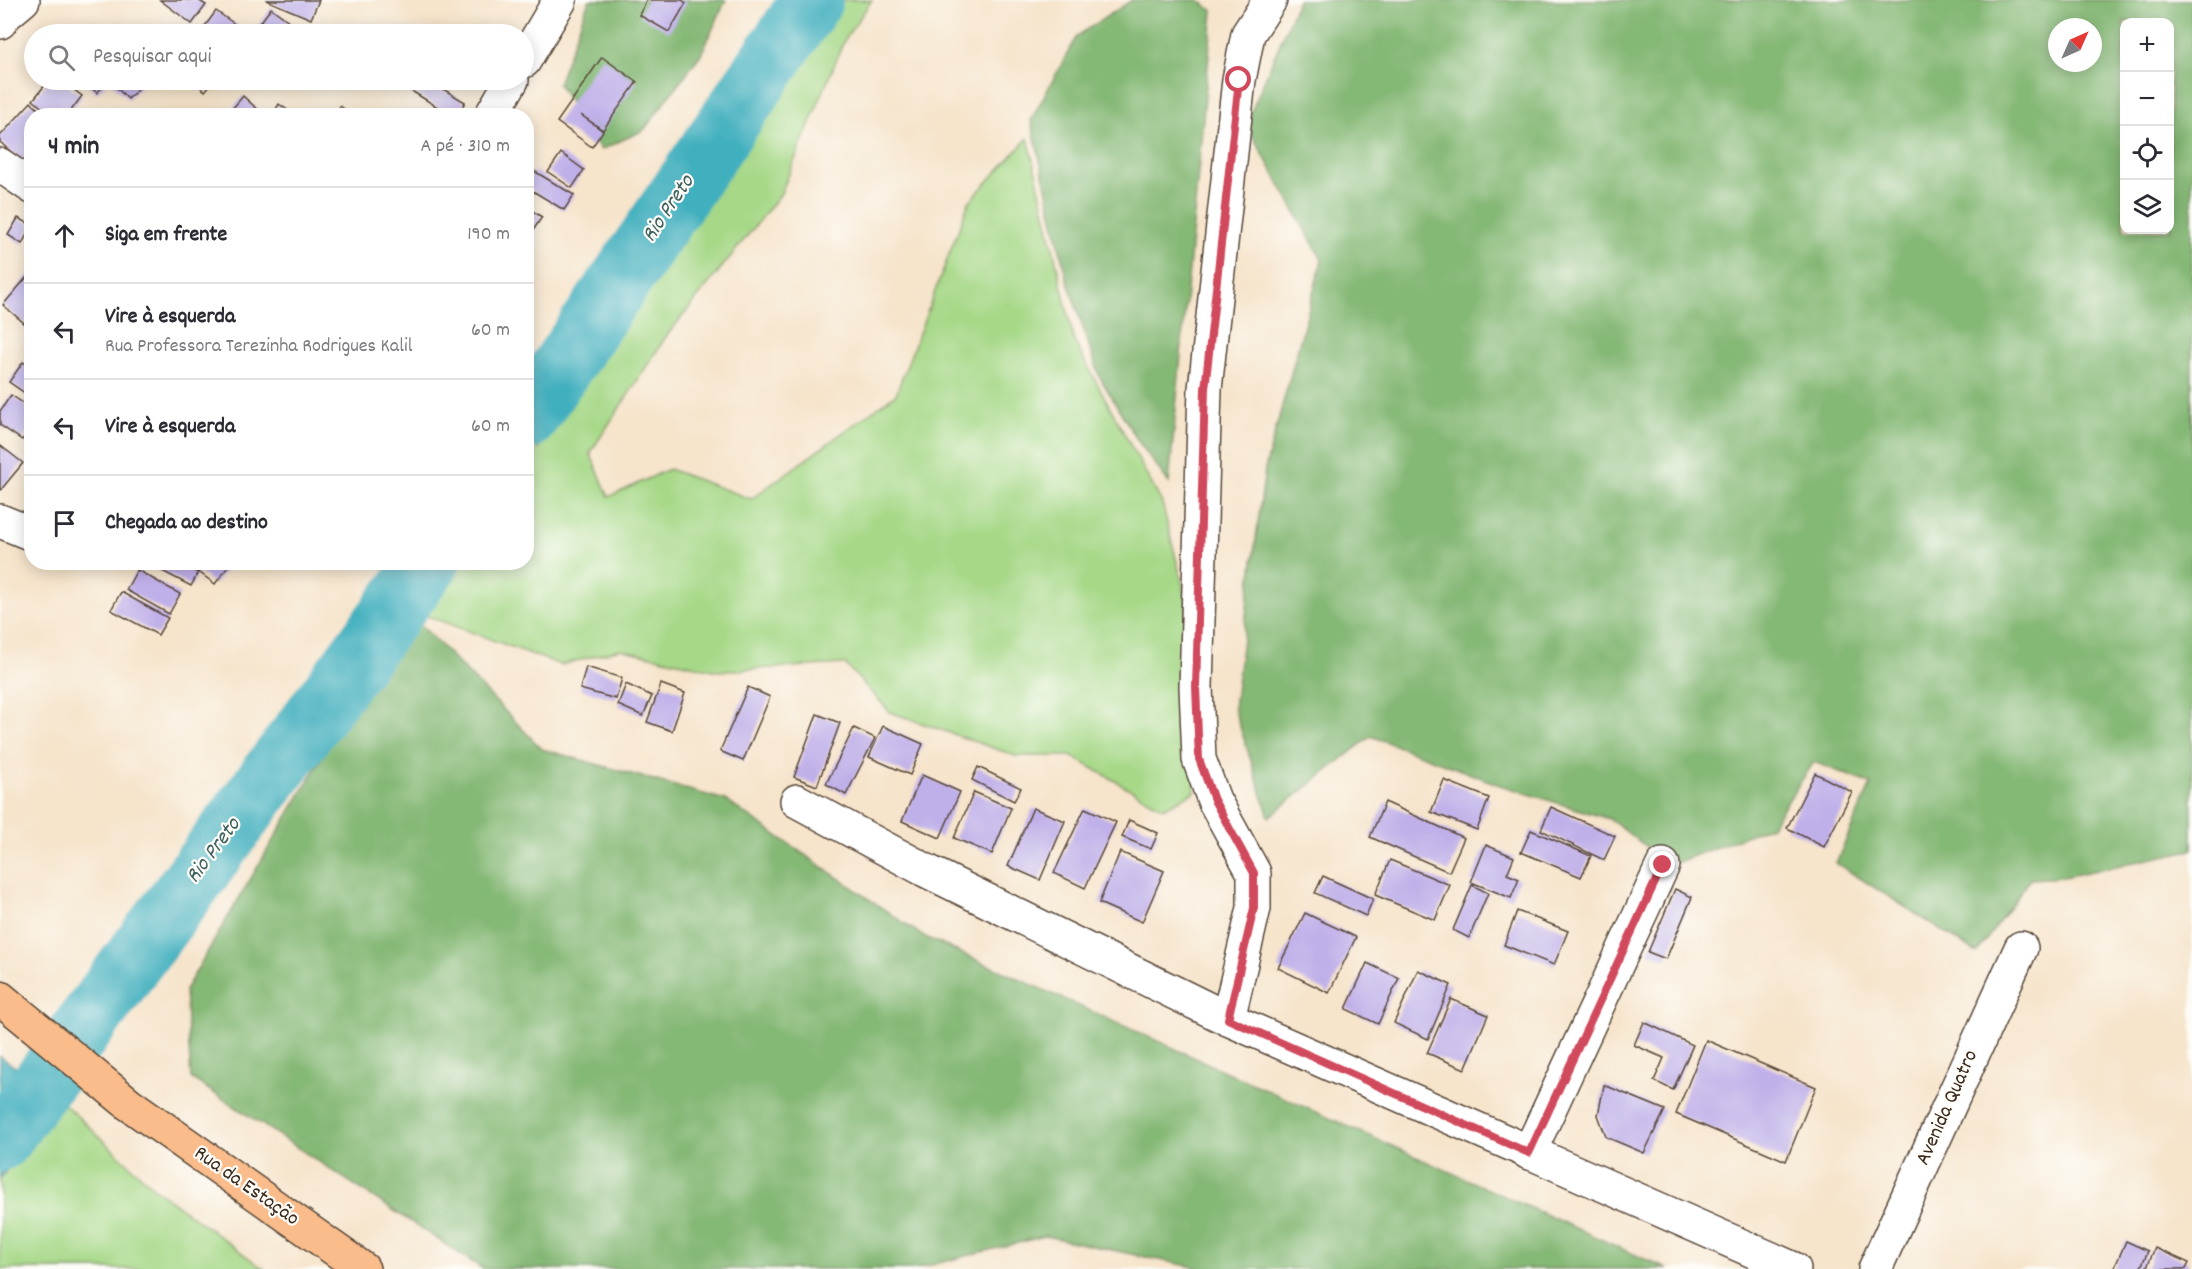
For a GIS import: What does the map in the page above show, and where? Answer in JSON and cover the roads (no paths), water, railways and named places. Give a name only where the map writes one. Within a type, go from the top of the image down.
[{"type":"main road","name":"Rua da Estação","points":[[2,1000],[129,1104],[363,1269]]},
{"type":"street","points":[[534,44],[560,0]]},
{"type":"street","points":[[1228,1019],[1254,908],[1254,873],[1214,800],[1199,759],[1196,687],[1205,389],[1239,80],[1248,34],[1270,0]]},
{"type":"street","points":[[496,108],[506,90]]},
{"type":"street","points":[[0,165],[24,182]]},
{"type":"street","points":[[0,521],[24,531]]},
{"type":"street","points":[[797,801],[925,870],[1228,1019],[1794,1269]]},
{"type":"street","points":[[1529,1153],[1663,865]]},
{"type":"street","name":"Avenida Quatro","points":[[1875,1269],[2021,948]]},
{"type":"water","points":[[0,1056],[58,1098],[0,1179]]},
{"type":"waterway","name":"Rio Preto","points":[[534,407],[812,0]]},
{"type":"waterway","name":"Rio Preto","points":[[0,1140],[423,570]]}]
